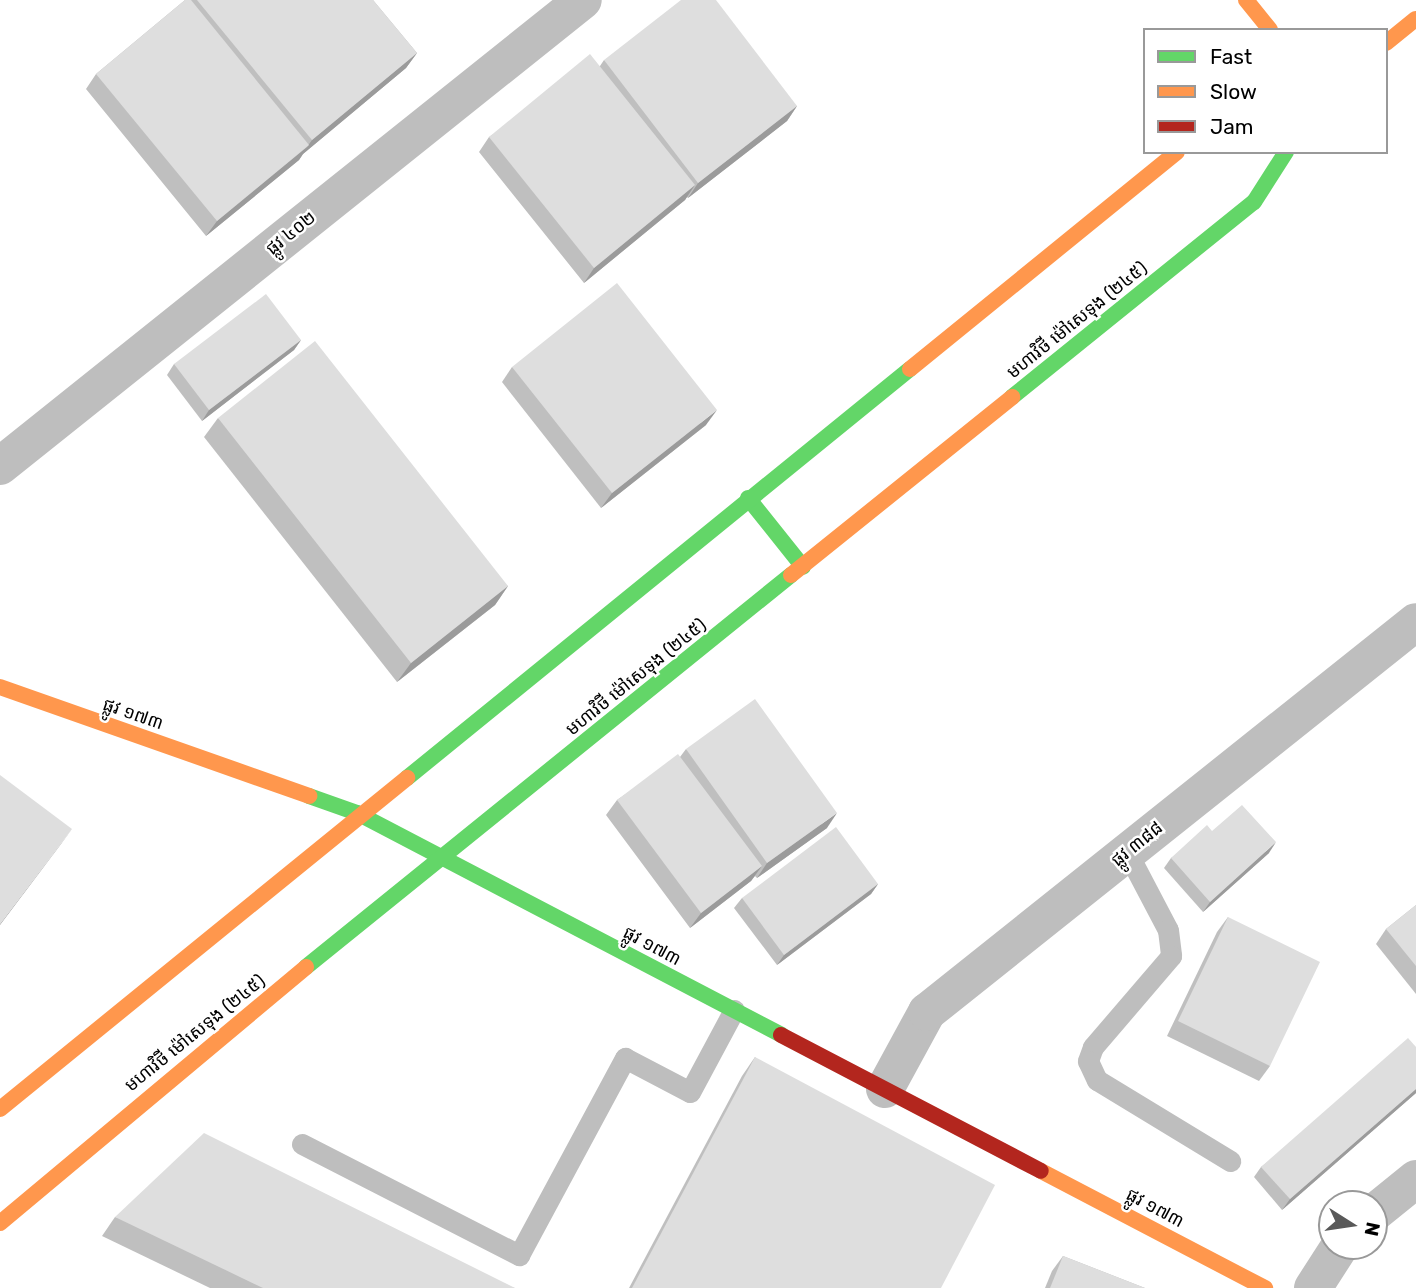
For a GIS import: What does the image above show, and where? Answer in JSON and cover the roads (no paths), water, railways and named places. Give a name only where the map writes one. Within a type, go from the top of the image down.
[{"type":"main road","points":[[1246,0],[1268,28]]},
{"type":"main road","points":[[1388,41],[1416,19]]},
{"type":"main road","points":[[0,1109],[357,813],[1175,154]]},
{"type":"main road","name":"មហាវិថី ម៉ៅសេទុង (២៤៥)","points":[[0,1223],[110,1125],[1254,202],[1285,154]]},
{"type":"main road","points":[[748,498],[803,567]]},
{"type":"main road","name":"ផ្លូវ ១៧៣","points":[[0,687],[357,813],[885,1089],[1250,1284]]},
{"type":"street","name":"ផ្លូវ ៤០២","points":[[0,466],[583,0]]},
{"type":"street","name":"ផ្លូវ ៣៨៨","points":[[885,1089],[926,1012],[1416,622]]},
{"type":"street","points":[[1388,1202],[1416,1179]]},
{"type":"street","points":[[1314,1288],[1331,1260]]},
{"type":"lane","points":[[1127,852],[1168,930],[1171,956],[1093,1047],[1088,1061],[1097,1080],[1230,1161]]},
{"type":"lane","points":[[302,1144],[519,1255],[625,1058],[690,1091],[734,1010]]}]
